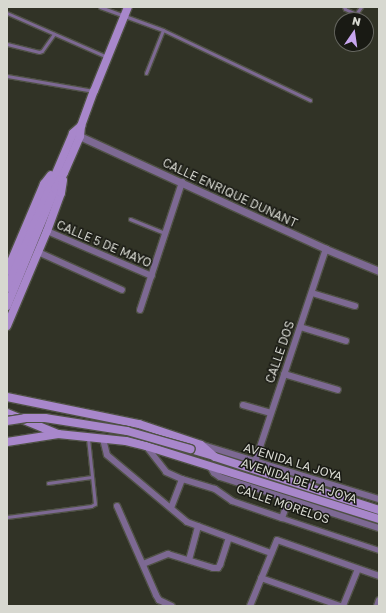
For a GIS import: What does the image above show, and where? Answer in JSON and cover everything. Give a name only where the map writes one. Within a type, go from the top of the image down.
[{"type":"main road","points":[[7,288],[57,168],[81,126],[128,7]]},
{"type":"main road","points":[[7,326],[47,231],[60,193],[64,173],[76,134]]},
{"type":"main road","points":[[7,271],[9,258],[44,184],[57,168]]},
{"type":"main road","points":[[7,306],[55,189],[64,173]]},
{"type":"main road","points":[[8,397],[139,424],[201,445],[213,456]]},
{"type":"main road","points":[[7,413],[58,434]]},
{"type":"main road","name":"AVENIDA DE LA JOYA","points":[[7,421],[25,418],[45,418],[127,432],[213,456],[379,510]]},
{"type":"main road","points":[[7,442],[58,434],[87,437],[146,446],[211,466]]},
{"type":"main road","name":"AVENIDA DE LA JOYA","points":[[211,466],[379,519]]},
{"type":"street","name":"CALLE ENRIQUE DUNANT","points":[[76,134],[326,249],[379,271]]},
{"type":"street","points":[[140,310],[182,182]]},
{"type":"street","name":"CALLE 5 DE MAYO","points":[[47,231],[152,276]]},
{"type":"street","name":"CALLE DOS","points":[[255,462],[326,249]]},
{"type":"street","points":[[38,252],[122,290]]},
{"type":"street","points":[[312,293],[355,306]]},
{"type":"street","points":[[300,327],[346,341]]},
{"type":"street","points":[[284,374],[338,390]]},
{"type":"street","points":[[243,405],[271,413]]},
{"type":"street","points":[[103,439],[107,455],[186,522],[271,553]]},
{"type":"street","name":"AVENIDA LA JOYA","points":[[201,445],[379,499]]},
{"type":"street","name":"CALLE MORELOS","points":[[146,446],[161,468],[182,479],[215,489],[232,501],[379,550]]},
{"type":"street","points":[[211,466],[214,473],[220,477],[379,528]]},
{"type":"street","points":[[171,508],[182,479]]},
{"type":"street","points":[[282,518],[289,499]]},
{"type":"street","points":[[117,506],[159,600],[172,606]]},
{"type":"street","points":[[188,560],[198,526]]},
{"type":"street","points":[[143,564],[168,554],[218,568],[229,538]]},
{"type":"street","points":[[250,606],[277,540],[379,576]]},
{"type":"street","points":[[261,578],[342,606],[358,569]]},
{"type":"street","points":[[377,606],[379,600]]},
{"type":"lane","points":[[100,7],[163,30],[310,100]]},
{"type":"lane","points":[[344,7],[345,9],[356,14],[361,7]]},
{"type":"lane","points":[[7,13],[108,57]]},
{"type":"lane","points":[[146,74],[163,30]]},
{"type":"lane","points":[[7,44],[39,52],[42,51],[54,34]]},
{"type":"lane","points":[[7,76],[94,91]]},
{"type":"lane","points":[[130,219],[165,233]]},
{"type":"lane","points":[[7,517],[91,506],[95,504],[96,501],[87,437]]},
{"type":"lane","points":[[48,483],[92,477]]}]
